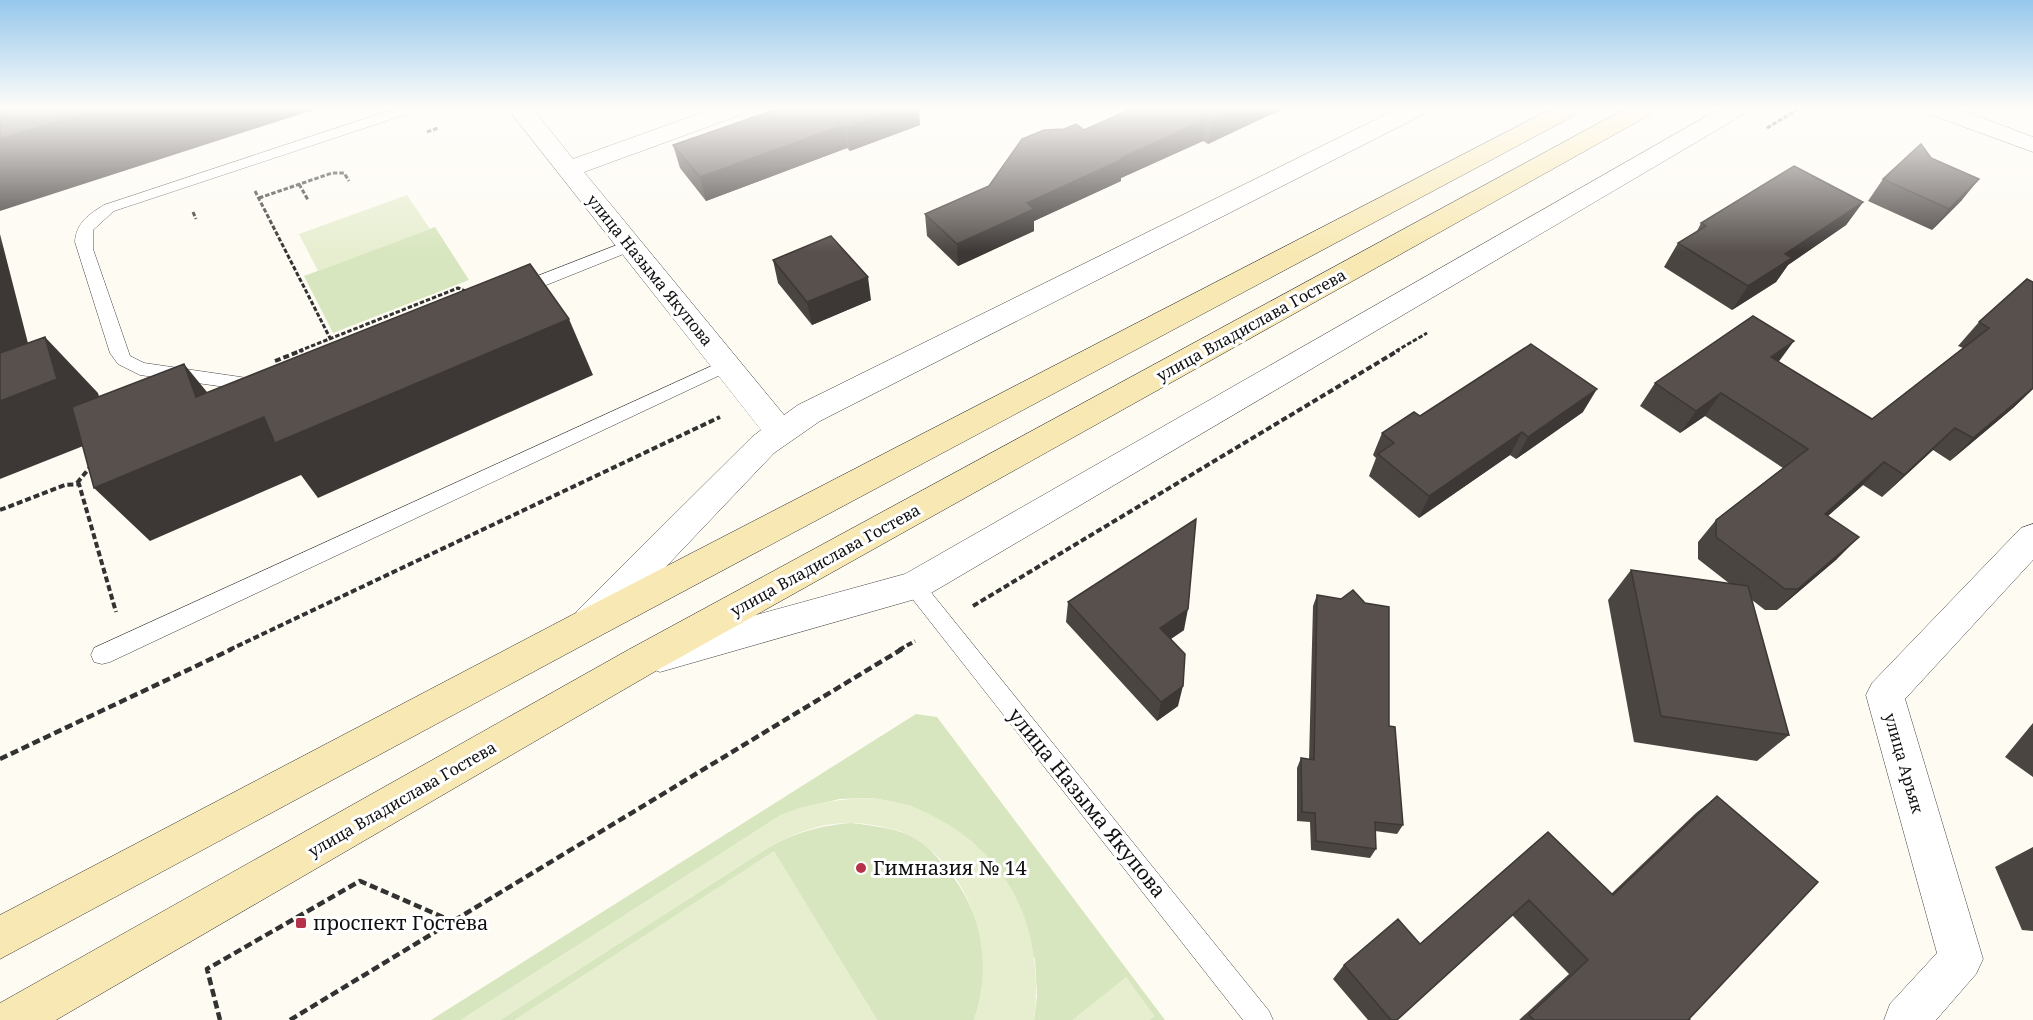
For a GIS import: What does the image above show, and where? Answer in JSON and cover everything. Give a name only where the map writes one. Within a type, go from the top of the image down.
[{"type":"main road","points":[[0,938],[585,626],[1478,157]]},
{"type":"main road","name":"улица Владислава Гостева","points":[[13,1020],[641,662],[1557,157]]},
{"type":"street","name":"улица Назыма Якупова","points":[[559,157],[780,432]]},
{"type":"street","points":[[569,169],[603,157]]},
{"type":"street","points":[[585,626],[763,445],[809,413],[1321,157]]},
{"type":"street","points":[[641,662],[914,586],[1654,157]]},
{"type":"street","name":"улица Аръяк","points":[[1906,1020],[1961,959],[1885,695],[2033,538]]},
{"type":"lane","points":[[264,157],[109,208],[88,223],[83,231],[82,239],[119,353],[124,360],[140,369],[151,371],[277,386]]},
{"type":"lane","points":[[478,307],[630,245]]},
{"type":"lane","points":[[102,656],[727,365]]},
{"type":"lane","name":"улица Назыма Якупова","points":[[914,586],[1260,1020]]},
{"type":"path","points":[[315,171],[318,177]]},
{"type":"path","points":[[259,198],[339,172],[344,173],[349,181]]},
{"type":"path","points":[[299,184],[308,200]]},
{"type":"path","points":[[255,191],[334,347]]},
{"type":"path","points":[[193,212],[196,219]]},
{"type":"path","points":[[271,363],[458,288],[468,290],[478,307]]},
{"type":"path","points":[[290,1020],[1432,330]]},
{"type":"path","points":[[0,759],[755,400]]},
{"type":"path","points":[[0,510],[65,485],[77,483],[98,457]]},
{"type":"path","points":[[77,483],[81,485],[124,645]]},
{"type":"path","points":[[220,1020],[207,969],[360,881],[453,921]]},
{"type":"green space","points":[[407,195],[430,229],[318,271],[299,234]]},
{"type":"green space","points":[[435,227],[469,280],[333,333],[304,276]]},
{"type":"green space","points":[[916,714],[937,717],[1165,1020],[1149,1020],[1154,1016],[1126,978],[1073,1020],[1034,1020],[1037,996],[1035,959],[911,806],[873,798],[839,799],[781,815],[461,1020],[431,1020]]},
{"type":"green space","points":[[873,798],[908,805],[945,823],[972,842],[995,865],[1012,891],[1025,920],[1033,951],[1036,985],[1034,1020],[974,1020],[983,971],[977,923],[956,879],[941,860],[922,843],[907,834],[870,825],[841,823],[809,829],[769,847],[500,1020],[461,1020],[781,815],[826,802]]},
{"type":"green space","points":[[851,823],[888,828],[913,837],[932,851],[959,886],[969,903],[981,940],[983,979],[974,1020],[877,1020],[774,852],[515,1020],[500,1020],[769,847],[808,830]]},
{"type":"green space","points":[[774,851],[877,1020],[515,1020]]},
{"type":"green space","points":[[1126,977],[1154,1016],[1149,1020],[1073,1020]]},
{"type":"building","points":[[683,157],[756,157],[700,177]]},
{"type":"building","points":[[1010,157],[1124,157],[1027,203],[1034,209],[957,244],[925,214],[989,186]]},
{"type":"building","points":[[1907,157],[1930,157],[1979,179],[1949,209],[1883,179]]},
{"type":"building","points":[[1794,166],[1863,202],[1785,254],[1792,258],[1748,286],[1678,243],[1706,226],[1701,223]]},
{"type":"building","points":[[831,236],[868,277],[807,302],[773,260]]},
{"type":"building","points":[[530,264],[569,319],[275,443],[264,417],[94,488],[72,407],[184,364],[196,397]]},
{"type":"building","points":[[2027,279],[2033,282],[2033,388],[1973,438],[1955,428],[1904,475],[1884,462],[1825,514],[1859,537],[1798,589],[1785,589],[1716,537],[1716,520],[1808,449],[1721,393],[1696,411],[1655,383],[1753,316],[1794,341],[1771,357],[1872,419],[1989,328],[1979,322]]},
{"type":"building","points":[[45,337],[57,379],[0,401],[0,353]]},
{"type":"building","points":[[1531,344],[1597,389],[1528,437],[1522,432],[1429,496],[1378,454],[1394,443],[1382,433],[1414,412],[1420,416]]},
{"type":"building","points":[[1196,519],[1188,609],[1160,628],[1185,654],[1183,686],[1161,702],[1068,602]]},
{"type":"building","points":[[1631,570],[1748,586],[1789,735],[1661,716]]},
{"type":"building","points":[[1353,590],[1365,603],[1389,607],[1389,726],[1395,727],[1403,825],[1375,822],[1376,849],[1316,841],[1315,813],[1302,812],[1301,758],[1314,760],[1317,595],[1341,599]]},
{"type":"building","points":[[1717,796],[1818,882],[1690,1020],[1534,1020],[1529,1015],[1588,960],[1529,900],[1397,1020],[1391,1020],[1344,965],[1398,919],[1420,944],[1548,832],[1613,895]]},
{"type":"place","name":"Гимназия № 14","points":[[861,868]]},
{"type":"place","name":"проспект Гостева","points":[[301,923]]}]
